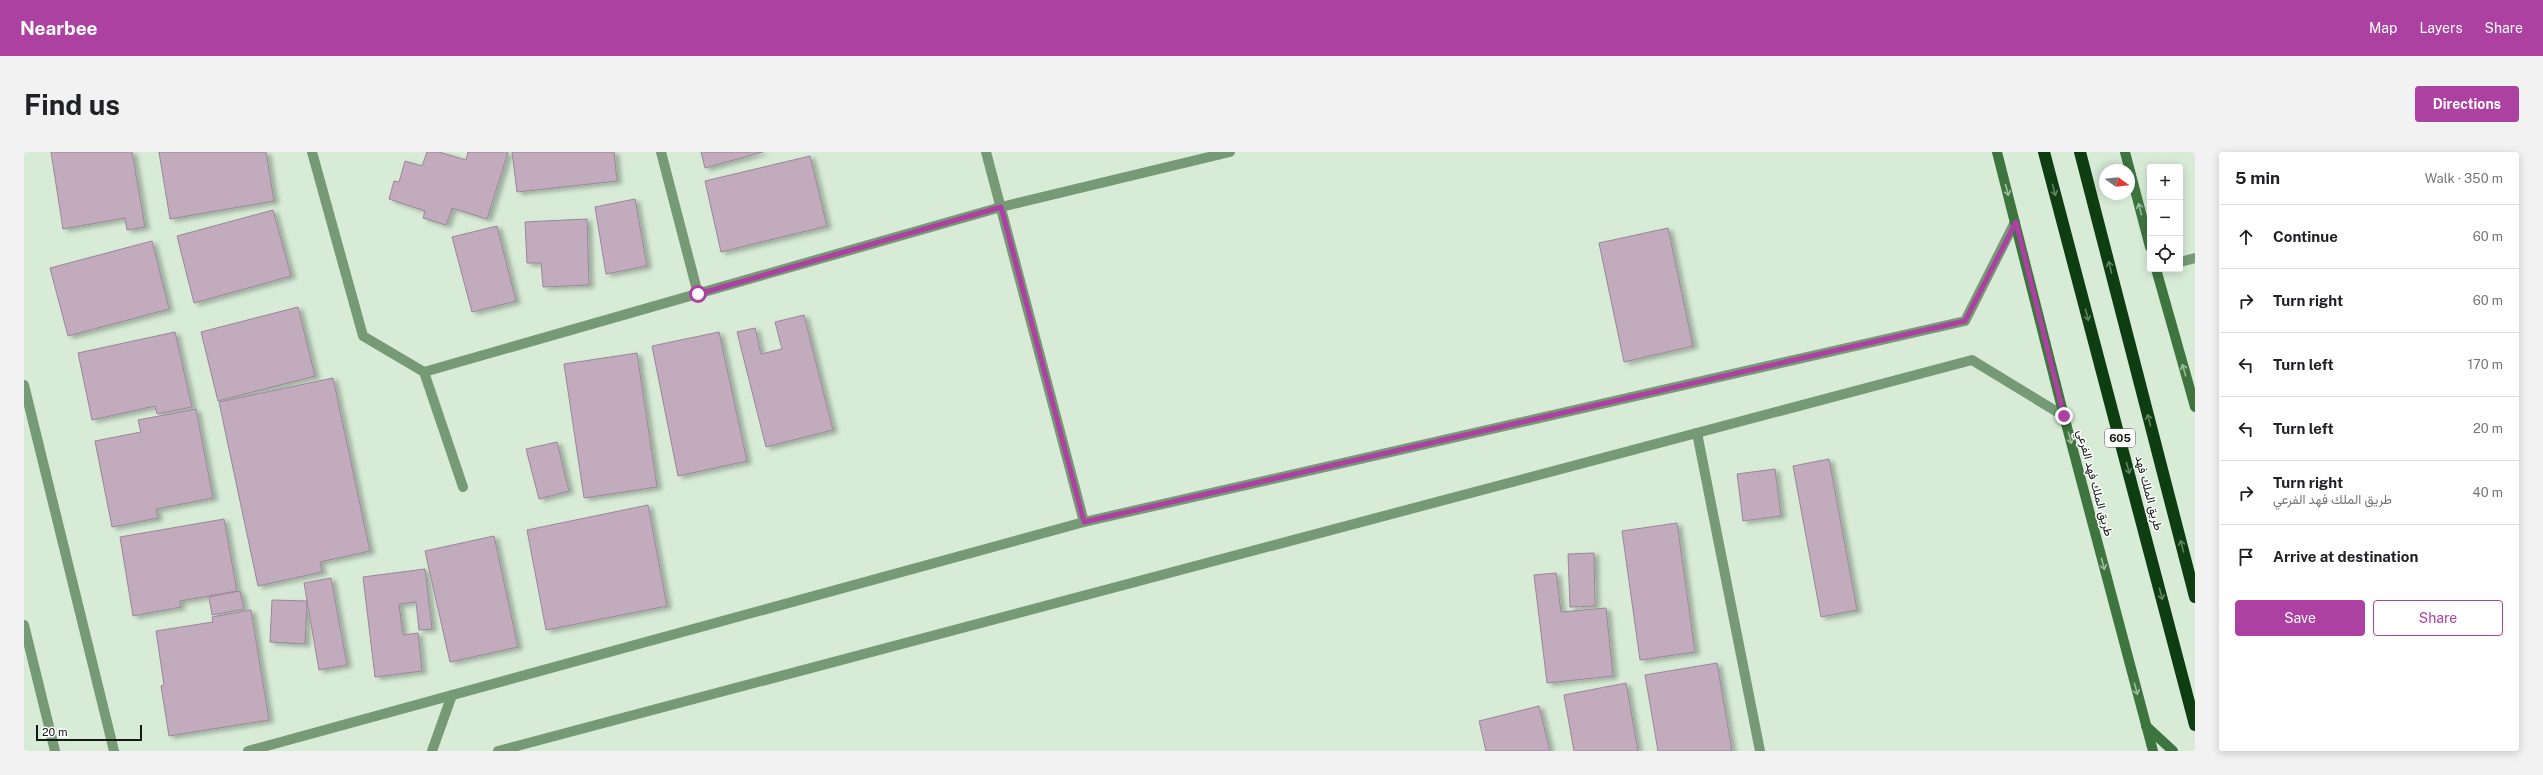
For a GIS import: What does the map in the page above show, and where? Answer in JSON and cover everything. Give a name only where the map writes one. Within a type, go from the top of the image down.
[{"type":"highway","name":"طريق الملك فهد","points":[[2044,152],[2195,725]]},
{"type":"highway","name":"طريق الملك فهد","points":[[2080,152],[2195,597]]},
{"type":"main road","name":"طريق الملك فهد الفرعي","points":[[1997,152],[2064,416],[2153,751]]},
{"type":"main road","points":[[2125,152],[2147,236]]},
{"type":"main road","points":[[2157,272],[2195,407]]},
{"type":"main road","points":[[2146,726],[2173,751]]},
{"type":"street","points":[[312,152],[363,336],[424,372],[462,487]]},
{"type":"street","points":[[661,152],[698,294]]},
{"type":"street","points":[[986,152],[1084,522]]},
{"type":"street","points":[[424,372],[1001,207],[1230,152]]},
{"type":"street","points":[[248,751],[1084,522],[1965,321],[2016,222]]},
{"type":"street","points":[[2183,261],[2195,258]]},
{"type":"street","points":[[498,751],[1972,360],[2064,416]]},
{"type":"street","points":[[24,384],[114,751]]},
{"type":"street","points":[[1697,433],[1760,751]]},
{"type":"street","points":[[24,625],[55,751]]},
{"type":"street","points":[[432,751],[452,695]]},
{"type":"building","points":[[51,152],[132,152],[145,227],[127,230],[125,218],[63,229]]},
{"type":"building","points":[[159,152],[266,152],[274,201],[170,219]]},
{"type":"building","points":[[427,152],[439,152],[466,160],[468,152],[508,152],[487,219],[452,208],[446,225],[423,218],[425,211],[389,199],[394,181],[399,182],[405,161],[422,166]]},
{"type":"building","points":[[512,152],[614,152],[617,181],[517,192]]},
{"type":"building","points":[[701,152],[763,152],[705,168]]},
{"type":"building","points":[[810,156],[827,226],[721,252],[705,181]]},
{"type":"building","points":[[635,199],[647,266],[606,274],[595,207]]},
{"type":"building","points":[[273,210],[291,276],[194,303],[177,236]]},
{"type":"building","points":[[587,219],[589,285],[543,287],[541,263],[527,263],[525,222]]},
{"type":"building","points":[[497,226],[516,301],[472,312],[452,237]]},
{"type":"building","points":[[1668,228],[1693,346],[1624,362],[1599,243]]},
{"type":"building","points":[[152,241],[169,309],[68,336],[50,268]]},
{"type":"building","points":[[298,307],[315,376],[218,401],[201,332]]},
{"type":"building","points":[[804,315],[833,430],[766,447],[737,332],[755,328],[761,354],[782,349],[775,322]]},
{"type":"building","points":[[175,332],[192,407],[157,414],[155,406],[92,420],[78,353]]},
{"type":"building","points":[[719,332],[747,461],[678,476],[652,346]]},
{"type":"building","points":[[637,353],[657,487],[584,498],[564,364]]},
{"type":"building","points":[[333,378],[370,551],[320,562],[322,572],[258,586],[219,402]]},
{"type":"building","points":[[196,409],[213,498],[156,509],[158,518],[112,527],[95,441],[141,432],[138,420]]},
{"type":"building","points":[[557,442],[569,491],[539,499],[526,449]]},
{"type":"building","points":[[1829,459],[1857,610],[1821,617],[1793,466]]},
{"type":"building","points":[[1775,469],[1781,516],[1743,521],[1737,474]]},
{"type":"building","points":[[648,505],[667,606],[546,630],[527,530]]},
{"type":"building","points":[[224,519],[237,591],[180,601],[181,607],[133,616],[120,537]]},
{"type":"building","points":[[1677,523],[1695,652],[1640,660],[1622,531]]},
{"type":"building","points":[[494,536],[518,647],[450,662],[425,551]]},
{"type":"building","points":[[1594,553],[1595,606],[1570,607],[1568,554]]},
{"type":"building","points":[[425,569],[432,629],[419,630],[416,602],[399,604],[403,635],[418,633],[422,671],[375,677],[363,577]]},
{"type":"building","points":[[1556,573],[1561,612],[1606,608],[1613,676],[1547,683],[1534,575]]},
{"type":"building","points":[[331,578],[347,665],[319,670],[304,583]]},
{"type":"building","points":[[240,591],[244,609],[212,615],[209,597]]},
{"type":"building","points":[[272,600],[307,601],[305,644],[270,642]]},
{"type":"building","points":[[251,610],[269,720],[169,736],[161,686],[164,685],[156,631],[213,622],[212,617]]},
{"type":"building","points":[[1717,663],[1732,751],[1658,751],[1645,675]]},
{"type":"building","points":[[1626,683],[1638,751],[1574,751],[1564,695]]},
{"type":"building","points":[[1539,706],[1550,751],[1486,751],[1479,721]]},
{"type":"route","points":[[698,294],[1001,207],[1084,522],[1965,321],[2016,222],[2064,416]]}]
